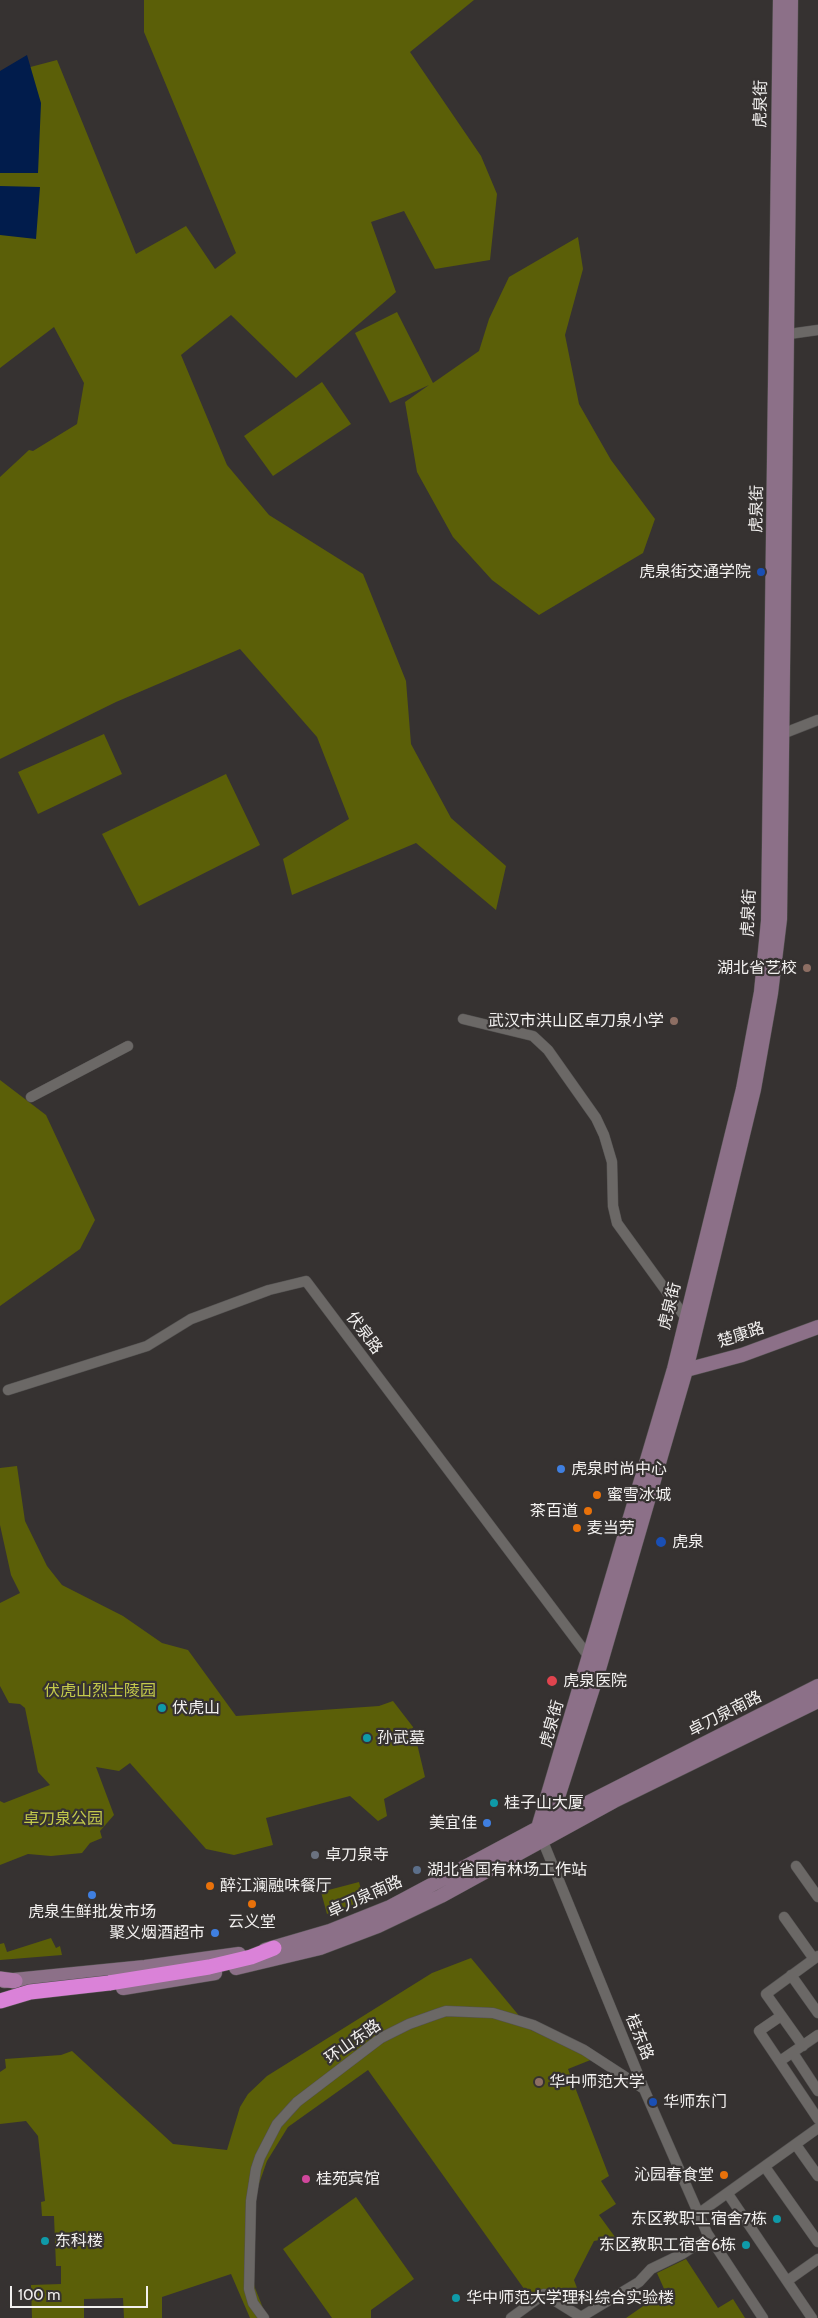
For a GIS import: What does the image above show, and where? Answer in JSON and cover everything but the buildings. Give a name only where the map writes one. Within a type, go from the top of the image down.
[{"type":"highway","points":[[0,1999],[30,1992],[109,1983],[209,1967],[251,1957],[274,1948]]},
{"type":"main road","name":"虎泉街","points":[[544,1830],[564,1780],[680,1369],[754,1089],[771,994],[780,919],[782,734],[780,0]]},
{"type":"main road","name":"虎泉街","points":[[544,1830],[589,1657],[680,1369],[685,1317],[717,1200],[743,1089],[761,992],[768,921],[791,0]]},
{"type":"main road","name":"楚康路","points":[[680,1369],[742,1355],[818,1327]]},
{"type":"main road","name":"卓刀泉南路","points":[[0,1999],[102,1990],[172,1981],[320,1948],[362,1933],[416,1909],[580,1807],[818,1686]]},
{"type":"main road","name":"卓刀泉南路","points":[[5,1980],[145,1967],[274,1948],[330,1931],[390,1907],[544,1830],[614,1801],[818,1701]]},
{"type":"main road","points":[[564,1780],[568,1794],[580,1807]]},
{"type":"street","points":[[782,334],[818,330]]},
{"type":"street","points":[[782,734],[818,720]]},
{"type":"street","points":[[463,1019],[533,1036],[548,1050],[596,1118],[604,1135],[612,1162],[613,1206],[617,1224],[685,1317]]},
{"type":"street","points":[[31,1096],[128,1046]]},
{"type":"street","name":"伏泉路","points":[[8,1390],[146,1346],[192,1319],[268,1290],[306,1281],[589,1657]]},
{"type":"street","name":"桂东路","points":[[544,1830],[644,2089],[698,2214],[709,2237],[763,2318]]},
{"type":"street","points":[[796,1866],[818,1897]]},
{"type":"street","points":[[784,1917],[816,1957],[766,1994],[803,2046]]},
{"type":"street","points":[[791,1976],[818,2013]]},
{"type":"street","name":"环山东路","points":[[264,2318],[253,2302],[249,2289],[251,2201],[260,2157],[277,2124],[297,2102],[381,2038],[409,2024],[446,2011],[493,2013],[526,2022],[584,2050],[644,2089]]},
{"type":"street","points":[[781,2016],[759,2031],[818,2119]]},
{"type":"street","points":[[780,2061],[818,2036]]},
{"type":"street","points":[[793,2053],[818,2091]]},
{"type":"street","points":[[698,2214],[818,2128]]},
{"type":"street","points":[[796,2145],[818,2176]]},
{"type":"street","points":[[765,2167],[818,2242]]},
{"type":"street","points":[[728,2194],[812,2318]]},
{"type":"street","points":[[511,2318],[544,2294],[581,2317],[638,2282],[651,2269],[682,2254],[709,2237]]},
{"type":"street","points":[[787,2280],[818,2259]]},
{"type":"green space","points":[[144,0],[474,0],[410,52],[481,156],[497,194],[490,260],[435,269],[404,211],[371,222],[396,292],[296,378],[231,315],[181,355],[227,465],[269,515],[363,574],[406,681],[411,744],[451,818],[506,866],[496,910],[416,843],[292,895],[283,859],[349,819],[317,737],[240,649],[116,702],[0,759],[0,477],[29,450],[33,451],[77,424],[84,383],[54,327],[0,368],[0,75],[57,60],[136,254],[186,226],[215,269],[236,253],[144,32]]},
{"type":"green space","points":[[578,237],[583,269],[565,335],[579,404],[611,460],[655,519],[643,553],[539,615],[492,580],[453,537],[417,472],[405,402],[429,385],[390,403],[355,333],[397,312],[433,383],[479,351],[489,319],[509,277]]},
{"type":"green space","points":[[322,382],[351,424],[273,476],[244,436]]},
{"type":"green space","points":[[104,734],[122,774],[38,814],[18,772]]},
{"type":"green space","points":[[226,774],[260,845],[139,906],[102,834]]},
{"type":"green space","points":[[0,1080],[46,1115],[95,1220],[80,1249],[0,1306]]},
{"type":"green space","name":"伏虎山烈士陵园","points":[[17,1466],[25,1521],[47,1566],[62,1585],[123,1616],[162,1643],[188,1650],[236,1716],[379,1706],[393,1701],[413,1727],[425,1777],[384,1799],[387,1816],[378,1821],[350,1796],[266,1818],[273,1845],[234,1855],[206,1849],[130,1763],[119,1771],[96,1767],[114,1815],[100,1831],[102,1838],[90,1843],[82,1853],[51,1856],[28,1854],[0,1865],[0,1801],[4,1803],[50,1785],[38,1772],[25,1708],[20,1704],[9,1703],[0,1686],[0,1603],[20,1593],[11,1575],[0,1525],[0,1468]]},
{"type":"green space","points":[[359,1882],[364,1901],[327,1914],[321,1892]]},
{"type":"green space","points":[[51,1938],[56,1948],[60,1946],[62,1955],[0,1960],[0,1944],[4,1943],[7,1952]]},
{"type":"green space","points":[[471,1958],[531,2030],[593,2059],[568,2069],[609,2176],[601,2181],[616,2204],[599,2215],[615,2237],[594,2241],[574,2280],[577,2288],[558,2301],[544,2292],[532,2300],[368,2070],[288,2127],[267,2161],[248,2215],[245,2237],[246,2251],[255,2288],[267,2318],[250,2318],[231,2274],[162,2297],[162,2318],[124,2318],[123,2298],[84,2299],[84,2318],[32,2318],[31,2285],[61,2284],[61,2266],[56,2266],[54,2216],[42,2216],[41,2202],[45,2201],[38,2136],[26,2121],[0,2124],[0,2072],[6,2068],[5,2059],[61,2055],[72,2051],[173,2144],[227,2150],[240,2107],[248,2094],[267,2076],[432,1973]]},
{"type":"green space","points":[[356,2197],[414,2279],[371,2310],[371,2318],[332,2318],[283,2249]]},
{"type":"green space","points":[[686,2259],[718,2308],[733,2299],[745,2318],[626,2318],[665,2291],[657,2273]]},
{"type":"water","points":[[27,55],[41,103],[38,173],[0,173],[0,71]]},
{"type":"water","points":[[0,186],[40,187],[36,239],[0,235]]},
{"type":"place","name":"虎泉街交通学院","points":[[761,572]]},
{"type":"place","name":"湖北省艺校","points":[[807,968]]},
{"type":"place","name":"武汉市洪山区卓刀泉小学","points":[[674,1021]]},
{"type":"place","name":"虎泉时尚中心","points":[[561,1469]]},
{"type":"place","name":"蜜雪冰城","points":[[597,1495]]},
{"type":"place","name":"茶百道","points":[[588,1511]]},
{"type":"place","name":"麦当劳","points":[[577,1528]]},
{"type":"place","name":"虎泉","points":[[661,1542]]},
{"type":"place","name":"虎泉医院","points":[[552,1681]]},
{"type":"place","name":"伏虎山","points":[[162,1708]]},
{"type":"place","name":"孙武墓","points":[[367,1738]]},
{"type":"place","name":"桂子山大厦","points":[[494,1803]]},
{"type":"place","name":"美宜佳","points":[[487,1823]]},
{"type":"place","name":"卓刀泉寺","points":[[315,1855]]},
{"type":"place","name":"湖北省国有林场工作站","points":[[417,1870]]},
{"type":"place","name":"醉江澜融味餐厅","points":[[210,1886]]},
{"type":"place","name":"虎泉生鲜批发市场","points":[[92,1895]]},
{"type":"place","name":"云义堂","points":[[252,1904]]},
{"type":"place","name":"聚义烟酒超市","points":[[215,1933]]},
{"type":"place","name":"华中师范大学","points":[[539,2082]]},
{"type":"place","name":"华师东门","points":[[653,2102]]},
{"type":"place","name":"沁园春食堂","points":[[724,2175]]},
{"type":"place","name":"桂苑宾馆","points":[[306,2179]]},
{"type":"place","name":"东区教职工宿舍7栋","points":[[777,2219]]},
{"type":"place","name":"东科楼","points":[[45,2241]]},
{"type":"place","name":"东区教职工宿舍6栋","points":[[746,2245]]},
{"type":"place","name":"华中师范大学理科综合实验楼","points":[[456,2298]]},
{"type":"park label","name":"卓刀泉公园","points":[[63,1819]]}]
